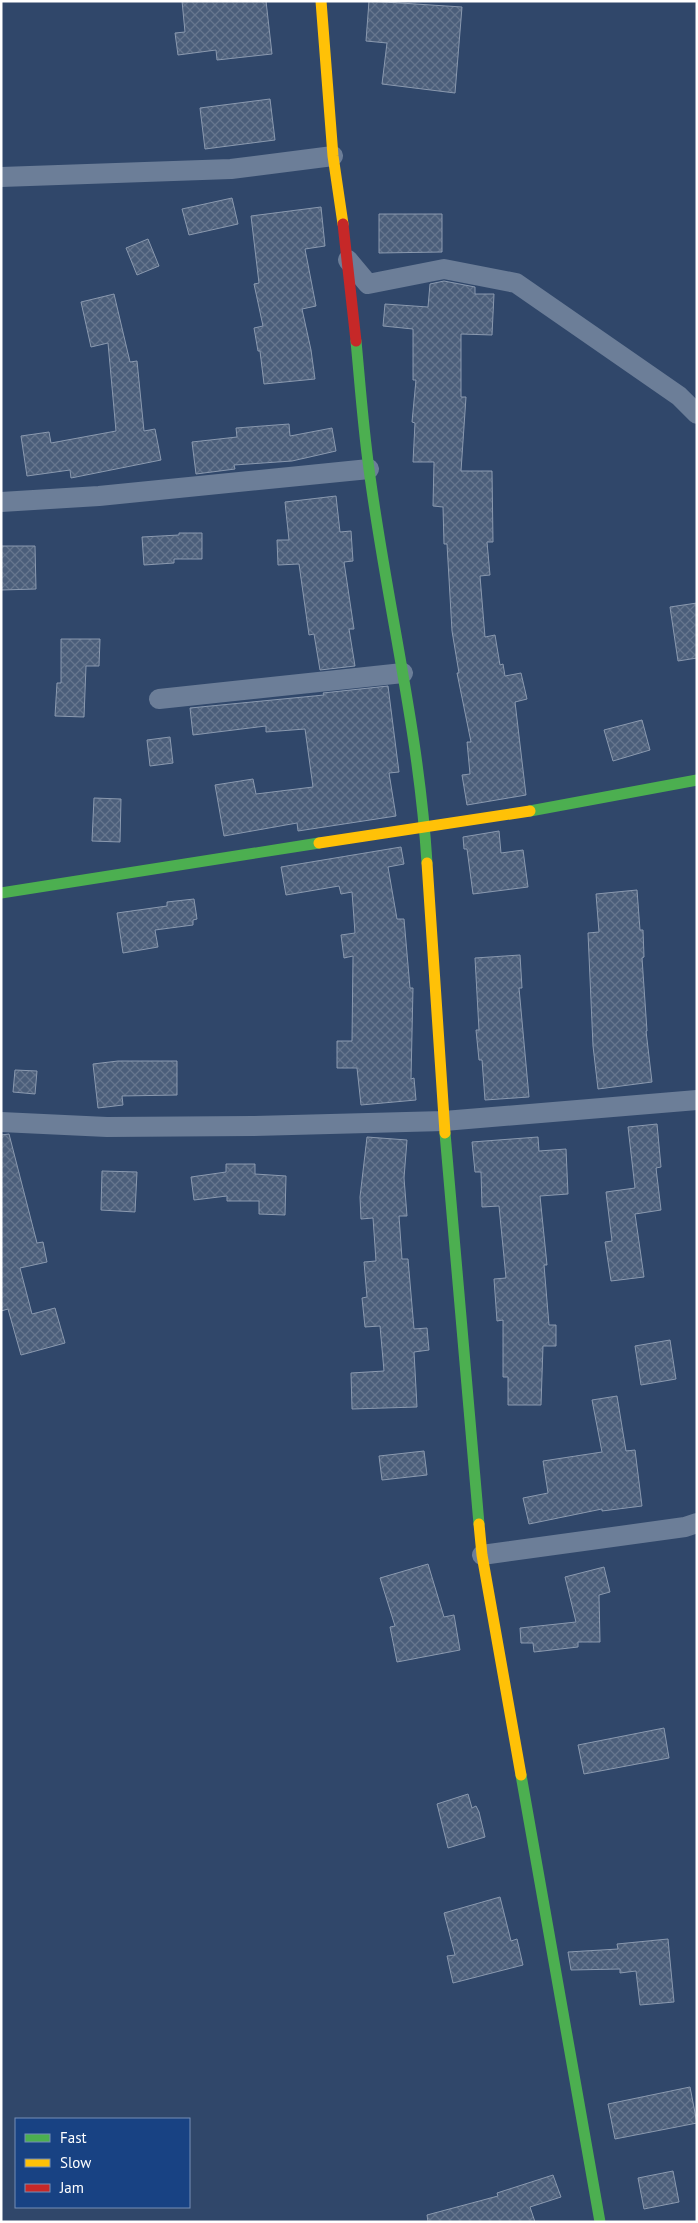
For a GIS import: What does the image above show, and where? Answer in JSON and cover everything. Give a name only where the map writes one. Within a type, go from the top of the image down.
[{"type":"street","points":[[321,1],[333,156],[348,260],[369,469],[403,673],[425,828],[444,1121],[482,1555],[600,2222]]},
{"type":"street","points":[[1,177],[231,170],[333,156]]},
{"type":"street","points":[[348,260],[368,284],[444,269],[516,284],[679,396],[697,414]]},
{"type":"street","points":[[1,502],[99,496],[369,469]]},
{"type":"street","points":[[159,699],[403,673]]},
{"type":"street","points":[[1,893],[425,828],[697,780]]},
{"type":"street","points":[[1,1122],[107,1127],[165,1127],[444,1121],[697,1100]]},
{"type":"street","points":[[482,1555],[685,1527],[697,1523]]},
{"type":"building","points":[[182,1],[266,1],[272,54],[217,60],[216,50],[178,55],[175,33],[185,32]]},
{"type":"building","points":[[369,1],[462,7],[455,93],[382,84],[387,43],[366,41]]},
{"type":"building","points":[[270,99],[275,140],[205,149],[200,108]]},
{"type":"building","points":[[232,198],[238,224],[189,235],[182,209]]},
{"type":"building","points":[[321,207],[325,246],[305,249],[316,306],[302,309],[315,379],[264,384],[260,351],[258,351],[254,328],[263,326],[254,284],[259,283],[251,216]]},
{"type":"building","points":[[379,214],[442,214],[442,252],[379,253]]},
{"type":"building","points":[[148,239],[159,266],[137,275],[126,248]]},
{"type":"building","points":[[444,281],[475,287],[475,294],[494,294],[492,335],[461,334],[461,397],[466,397],[461,471],[492,471],[493,542],[487,542],[490,575],[480,576],[485,637],[495,635],[500,665],[503,664],[505,676],[521,673],[527,699],[515,702],[526,795],[467,805],[462,775],[470,774],[467,742],[471,742],[457,673],[459,673],[452,631],[447,544],[444,544],[443,507],[433,506],[434,462],[413,462],[415,423],[412,422],[416,380],[413,380],[413,329],[383,326],[385,304],[428,307],[430,284]]},
{"type":"building","points":[[114,294],[130,362],[137,361],[144,431],[155,429],[161,460],[71,478],[70,470],[27,476],[21,436],[49,432],[51,443],[116,431],[108,343],[91,347],[81,302]]},
{"type":"building","points":[[289,424],[290,436],[332,428],[336,451],[292,461],[234,465],[235,469],[196,474],[192,442],[237,437],[236,428]]},
{"type":"building","points":[[336,496],[340,532],[351,531],[353,561],[344,562],[354,629],[349,629],[355,666],[320,670],[314,634],[309,635],[299,564],[278,565],[277,540],[289,540],[285,502]]},
{"type":"building","points":[[179,533],[202,533],[202,559],[174,559],[174,563],[144,565],[142,537],[179,535]]},
{"type":"building","points":[[1,546],[35,546],[36,589],[1,590]]},
{"type":"building","points":[[697,603],[697,658],[678,661],[670,607]]},
{"type":"building","points":[[61,639],[100,639],[99,666],[86,666],[84,717],[55,716],[57,683],[61,683]]},
{"type":"building","points":[[388,686],[399,772],[389,773],[396,816],[298,831],[297,823],[224,836],[215,785],[253,779],[256,794],[313,787],[305,729],[266,732],[266,726],[193,735],[190,708],[324,695],[323,693]]},
{"type":"building","points":[[642,720],[650,750],[613,761],[604,730]]},
{"type":"building","points":[[170,737],[173,763],[150,766],[147,740]]},
{"type":"building","points":[[94,798],[121,799],[120,842],[92,841]]},
{"type":"building","points":[[499,831],[501,853],[523,850],[528,887],[473,894],[467,849],[464,849],[463,837]]},
{"type":"building","points":[[401,847],[404,864],[388,867],[397,919],[404,919],[410,988],[413,988],[411,1079],[414,1078],[416,1100],[361,1105],[357,1068],[337,1068],[337,1041],[352,1041],[353,956],[344,958],[341,935],[355,933],[352,892],[341,894],[339,886],[286,895],[281,867]]},
{"type":"building","points":[[637,890],[640,930],[643,930],[644,957],[642,958],[646,1031],[652,1082],[598,1089],[593,1046],[588,933],[599,932],[596,894]]},
{"type":"building","points":[[194,899],[197,919],[193,920],[193,925],[155,930],[158,947],[123,953],[117,913],[167,906],[167,902]]},
{"type":"building","points":[[520,955],[522,988],[519,988],[529,1097],[485,1100],[482,1060],[479,1060],[476,1030],[479,1030],[475,958]]},
{"type":"building","points":[[118,1061],[177,1061],[177,1095],[122,1096],[123,1105],[98,1108],[93,1064]]},
{"type":"building","points":[[15,1070],[37,1071],[35,1094],[13,1092]]},
{"type":"building","points":[[657,1124],[661,1167],[656,1168],[661,1210],[635,1214],[644,1277],[611,1281],[605,1242],[612,1241],[606,1192],[635,1188],[628,1127]]},
{"type":"building","points":[[9,1134],[37,1243],[43,1242],[47,1262],[20,1268],[32,1314],[55,1308],[65,1343],[21,1355],[8,1309],[1,1311],[1,1135]]},
{"type":"building","points":[[367,1137],[407,1140],[404,1178],[407,1216],[399,1216],[402,1259],[408,1259],[414,1329],[427,1328],[429,1350],[414,1352],[417,1407],[352,1409],[351,1373],[384,1371],[380,1326],[365,1327],[362,1298],[367,1297],[364,1262],[376,1261],[373,1218],[361,1219],[360,1197]]},
{"type":"building","points":[[538,1137],[539,1151],[566,1149],[568,1194],[540,1196],[547,1265],[544,1265],[549,1325],[556,1325],[556,1346],[543,1346],[541,1405],[508,1405],[508,1377],[503,1377],[503,1320],[497,1321],[494,1279],[506,1278],[499,1206],[482,1207],[481,1172],[475,1172],[472,1142]]},
{"type":"building","points":[[226,1164],[255,1164],[255,1174],[286,1176],[285,1215],[259,1214],[259,1201],[227,1201],[227,1196],[194,1200],[191,1177],[226,1172]]},
{"type":"building","points":[[102,1171],[137,1172],[135,1212],[101,1210]]},
{"type":"building","points":[[670,1340],[676,1379],[641,1385],[635,1346]]},
{"type":"building","points":[[617,1396],[626,1451],[635,1450],[642,1506],[602,1511],[602,1509],[529,1524],[523,1498],[548,1493],[543,1461],[602,1452],[592,1400]]},
{"type":"building","points":[[424,1451],[427,1475],[382,1480],[379,1456]]},
{"type":"building","points":[[428,1564],[444,1617],[454,1615],[460,1650],[397,1662],[390,1627],[395,1626],[380,1578]]},
{"type":"building","points":[[604,1567],[610,1592],[599,1595],[600,1642],[578,1642],[578,1647],[534,1652],[533,1643],[521,1643],[520,1628],[576,1622],[565,1577]]},
{"type":"building","points":[[664,1728],[669,1758],[584,1774],[578,1745]]},
{"type":"building","points":[[468,1794],[472,1808],[476,1806],[479,1812],[485,1837],[448,1848],[437,1804]]},
{"type":"building","points":[[500,1897],[511,1941],[517,1939],[523,1965],[453,1983],[447,1956],[455,1955],[444,1913]]},
{"type":"building","points":[[668,1939],[674,2002],[640,2005],[636,1971],[620,1973],[620,1969],[571,1970],[568,1952],[618,1949],[617,1944]]},
{"type":"building","points":[[690,2087],[697,2123],[615,2139],[608,2104]]},
{"type":"building","points":[[673,2171],[679,2202],[644,2209],[638,2178]]},
{"type":"building","points":[[553,2175],[561,2197],[530,2207],[535,2222],[428,2222],[427,2215],[498,2196],[497,2193]]},
{"type":"traffic: fast","points":[[356,341],[369,469],[410,714],[423,813],[427,863]]},
{"type":"traffic: fast","points":[[530,811],[697,780]]},
{"type":"traffic: fast","points":[[1,893],[319,843]]},
{"type":"traffic: fast","points":[[445,1133],[479,1524]]},
{"type":"traffic: fast","points":[[521,1775],[600,2222]]},
{"type":"traffic: slow","points":[[321,1],[333,156],[343,224]]},
{"type":"traffic: slow","points":[[319,843],[530,811]]},
{"type":"traffic: slow","points":[[427,863],[445,1133]]},
{"type":"traffic: slow","points":[[479,1524],[482,1555],[521,1775]]},
{"type":"traffic: jam","points":[[343,224],[356,341]]}]
